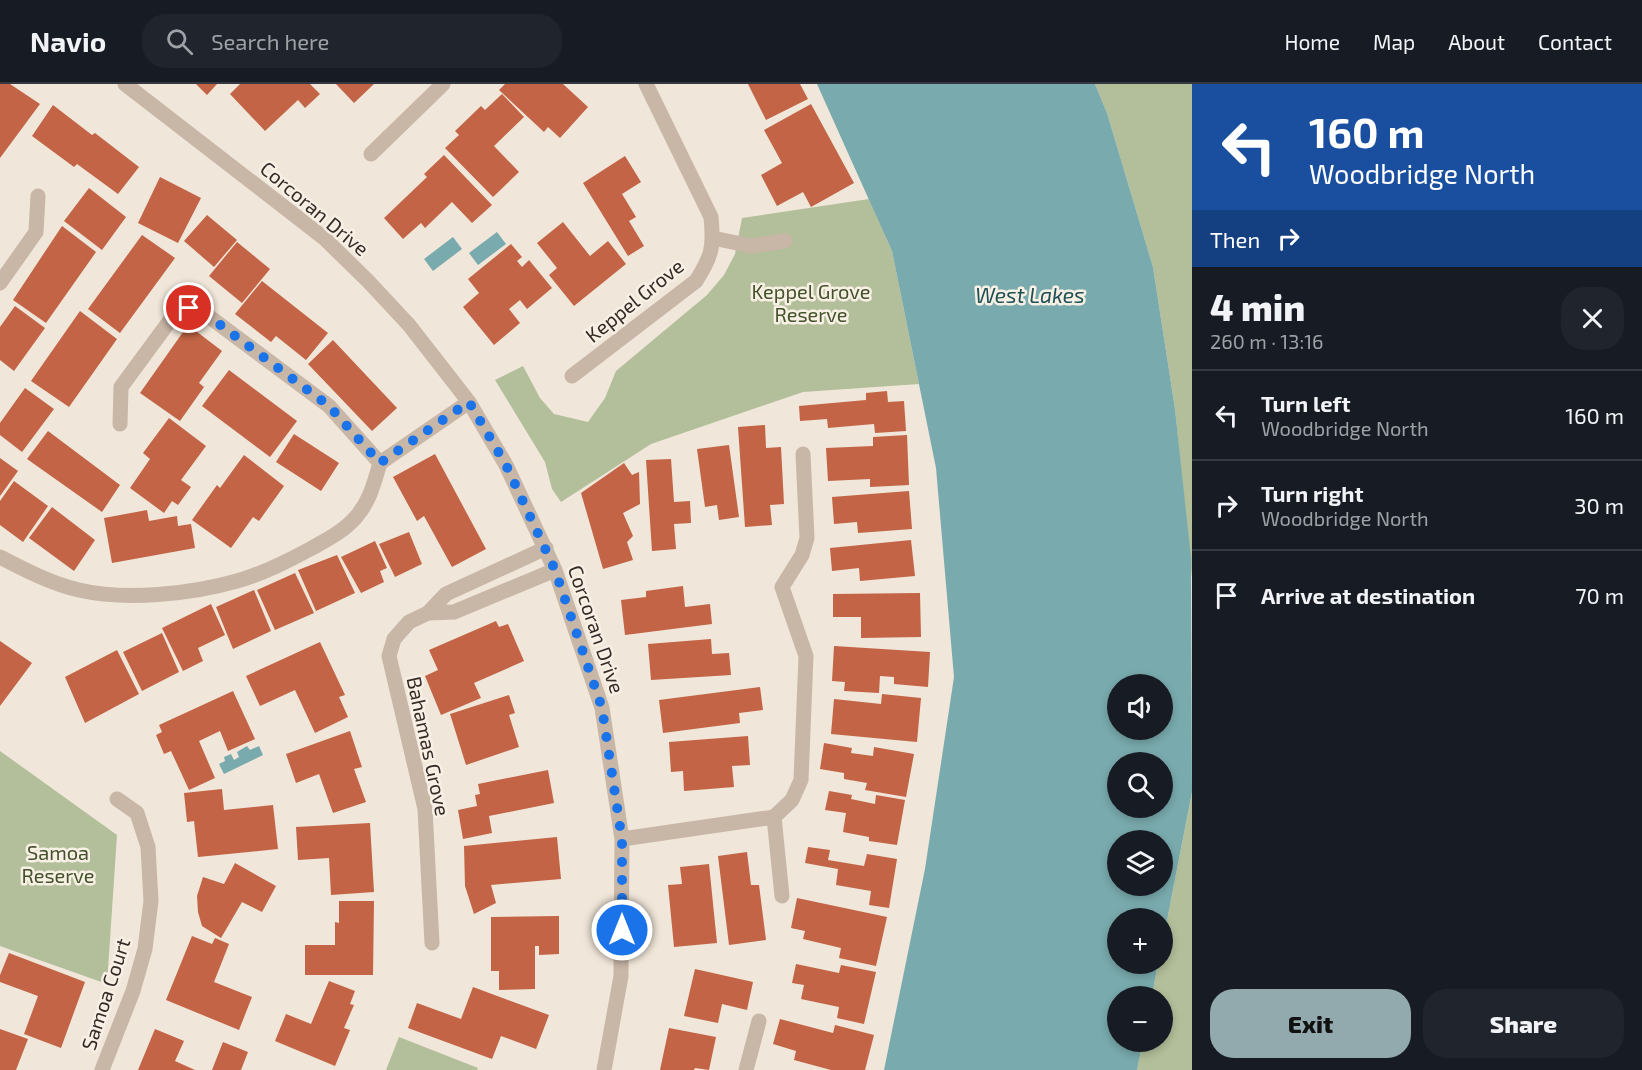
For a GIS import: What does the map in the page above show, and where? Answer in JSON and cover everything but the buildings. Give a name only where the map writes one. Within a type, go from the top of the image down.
[{"type":"street","name":"Corcoran Drive","points":[[125,84],[324,238],[368,280],[409,325],[469,402],[506,465],[555,570],[602,708],[622,840],[621,976],[604,1070]]},
{"type":"street","points":[[371,154],[443,84]]},
{"type":"street","points":[[646,84],[711,217],[714,238],[752,246],[785,241]]},
{"type":"street","points":[[0,283],[36,232],[38,196]]},
{"type":"street","name":"Keppel Grove","points":[[572,376],[696,281],[709,261],[714,238]]},
{"type":"street","points":[[120,424],[121,387],[174,315],[189,308],[207,315],[329,406],[380,463]]},
{"type":"street","points":[[0,557],[25,570],[79,590],[122,596],[183,591],[237,581],[288,561],[336,535],[357,517],[371,494],[380,463],[469,402]]},
{"type":"street","points":[[622,840],[774,817],[792,800],[801,780],[806,656],[782,587],[802,555],[807,538],[803,454]]},
{"type":"street","name":"Bahamas Grove","points":[[432,943],[425,810],[388,656],[394,639],[409,622],[428,613],[446,594],[546,548]]},
{"type":"street","name":"Bahamas Grove","points":[[428,613],[454,612],[555,570]]},
{"type":"street","name":"Samoa Court","points":[[102,1070],[133,991],[145,949],[151,901],[148,847],[137,813],[117,800]]},
{"type":"street","points":[[774,817],[782,896]]},
{"type":"street","points":[[746,1070],[759,1021]]},
{"type":"green space","points":[[1095,84],[1192,84],[1192,578],[1175,409],[1153,267],[1107,113]]},
{"type":"green space","name":"Keppel Grove Reserve","points":[[869,199],[892,251],[919,384],[803,392],[651,444],[561,502],[552,489],[545,462],[495,380],[523,366],[540,398],[554,414],[588,422],[605,398],[616,371],[707,295],[724,275],[735,254],[742,218]]},
{"type":"green space","name":"Samoa Reserve","points":[[0,751],[117,835],[107,984],[0,946]]},
{"type":"green space","points":[[1192,792],[1192,1070],[1137,1070],[1141,1052],[1173,1052],[1173,986],[1154,986],[1156,974],[1173,974],[1173,908],[1169,908]]},
{"type":"green space","points":[[399,1037],[478,1068],[477,1070],[386,1070]]},
{"type":"water","name":"West Lakes","points":[[817,84],[1095,84],[1107,113],[1153,267],[1175,409],[1191,558],[1192,792],[1173,890],[1173,830],[1107,830],[1107,896],[1172,896],[1169,908],[1107,908],[1107,974],[1156,974],[1154,986],[1107,986],[1107,1052],[1141,1052],[1137,1070],[884,1070],[925,869],[954,677],[936,468],[892,251]]},
{"type":"water","points":[[497,232],[506,244],[478,265],[469,253]]},
{"type":"water","points":[[453,237],[462,249],[433,271],[424,259]]},
{"type":"water","points":[[247,746],[250,750],[259,746],[263,755],[224,774],[219,764],[225,761],[224,757],[231,754],[234,760],[239,757],[237,752]]},
{"type":"route","points":[[189,308],[207,315],[329,406],[380,463],[469,402],[506,465],[546,548],[602,708],[622,840],[622,930]]}]
